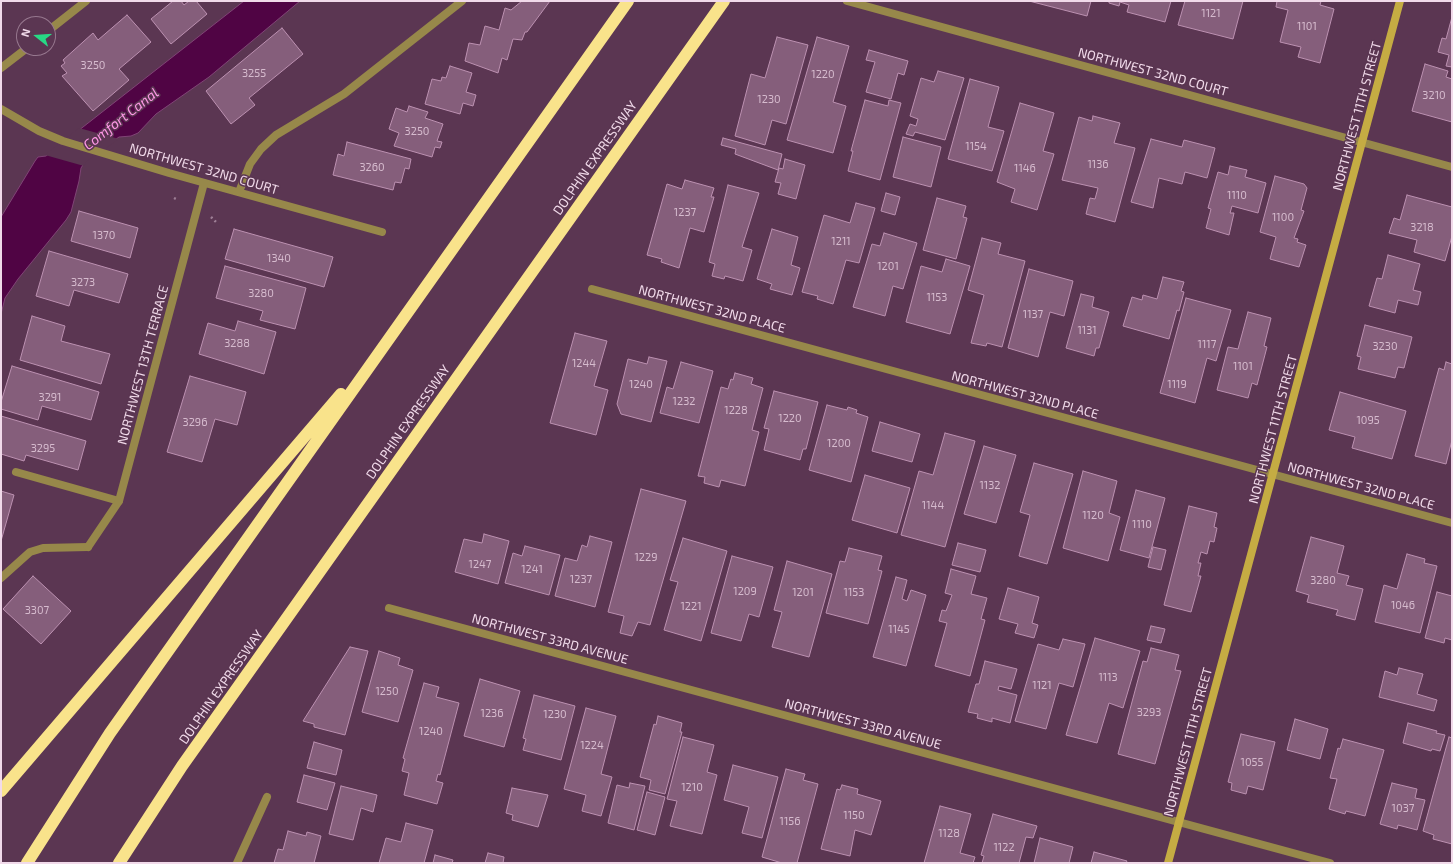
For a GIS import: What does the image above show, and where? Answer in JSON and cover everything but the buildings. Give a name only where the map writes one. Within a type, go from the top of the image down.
[{"type":"highway","points":[[27,863],[118,721],[628,1]]},
{"type":"highway","name":"DOLPHIN EXPRESSWAY","points":[[119,863],[182,766],[724,1]]},
{"type":"highway","points":[[1,792],[391,336]]},
{"type":"street","points":[[56,25],[86,1]]},
{"type":"street","points":[[238,192],[250,164],[261,149],[276,135],[344,94],[462,1]]},
{"type":"street","name":"NORTHWEST 32ND COURT","points":[[847,1],[1452,167]]},
{"type":"street","name":"NORTHWEST 11TH STREET","points":[[1168,863],[1400,1]]},
{"type":"street","points":[[1,68],[16,56]]},
{"type":"street","name":"NORTHWEST 32ND COURT","points":[[1,109],[39,131],[63,141],[204,183],[382,232]]},
{"type":"street","name":"NORTHWEST 13TH TERRACE","points":[[1,578],[7,571],[30,552],[42,548],[88,547],[119,501],[204,183]]},
{"type":"street","name":"NORTHWEST 32ND PLACE","points":[[592,289],[1452,523]]},
{"type":"street","points":[[16,472],[119,501]]},
{"type":"street","name":"NORTHWEST 33RD AVENUE","points":[[390,608],[1330,863]]},
{"type":"street","points":[[237,863],[267,797]]},
{"type":"path","points":[[210,216],[216,222]]},
{"type":"water","name":"Comfort Canal","points":[[244,1],[300,1],[209,77],[156,114],[138,133],[131,136],[119,137],[86,160],[81,168],[71,212],[18,279],[5,298],[1,314],[1,217],[38,157],[46,156]]},
{"type":"pier","points":[[79,128],[119,139],[87,161],[84,166],[45,155]]}]
